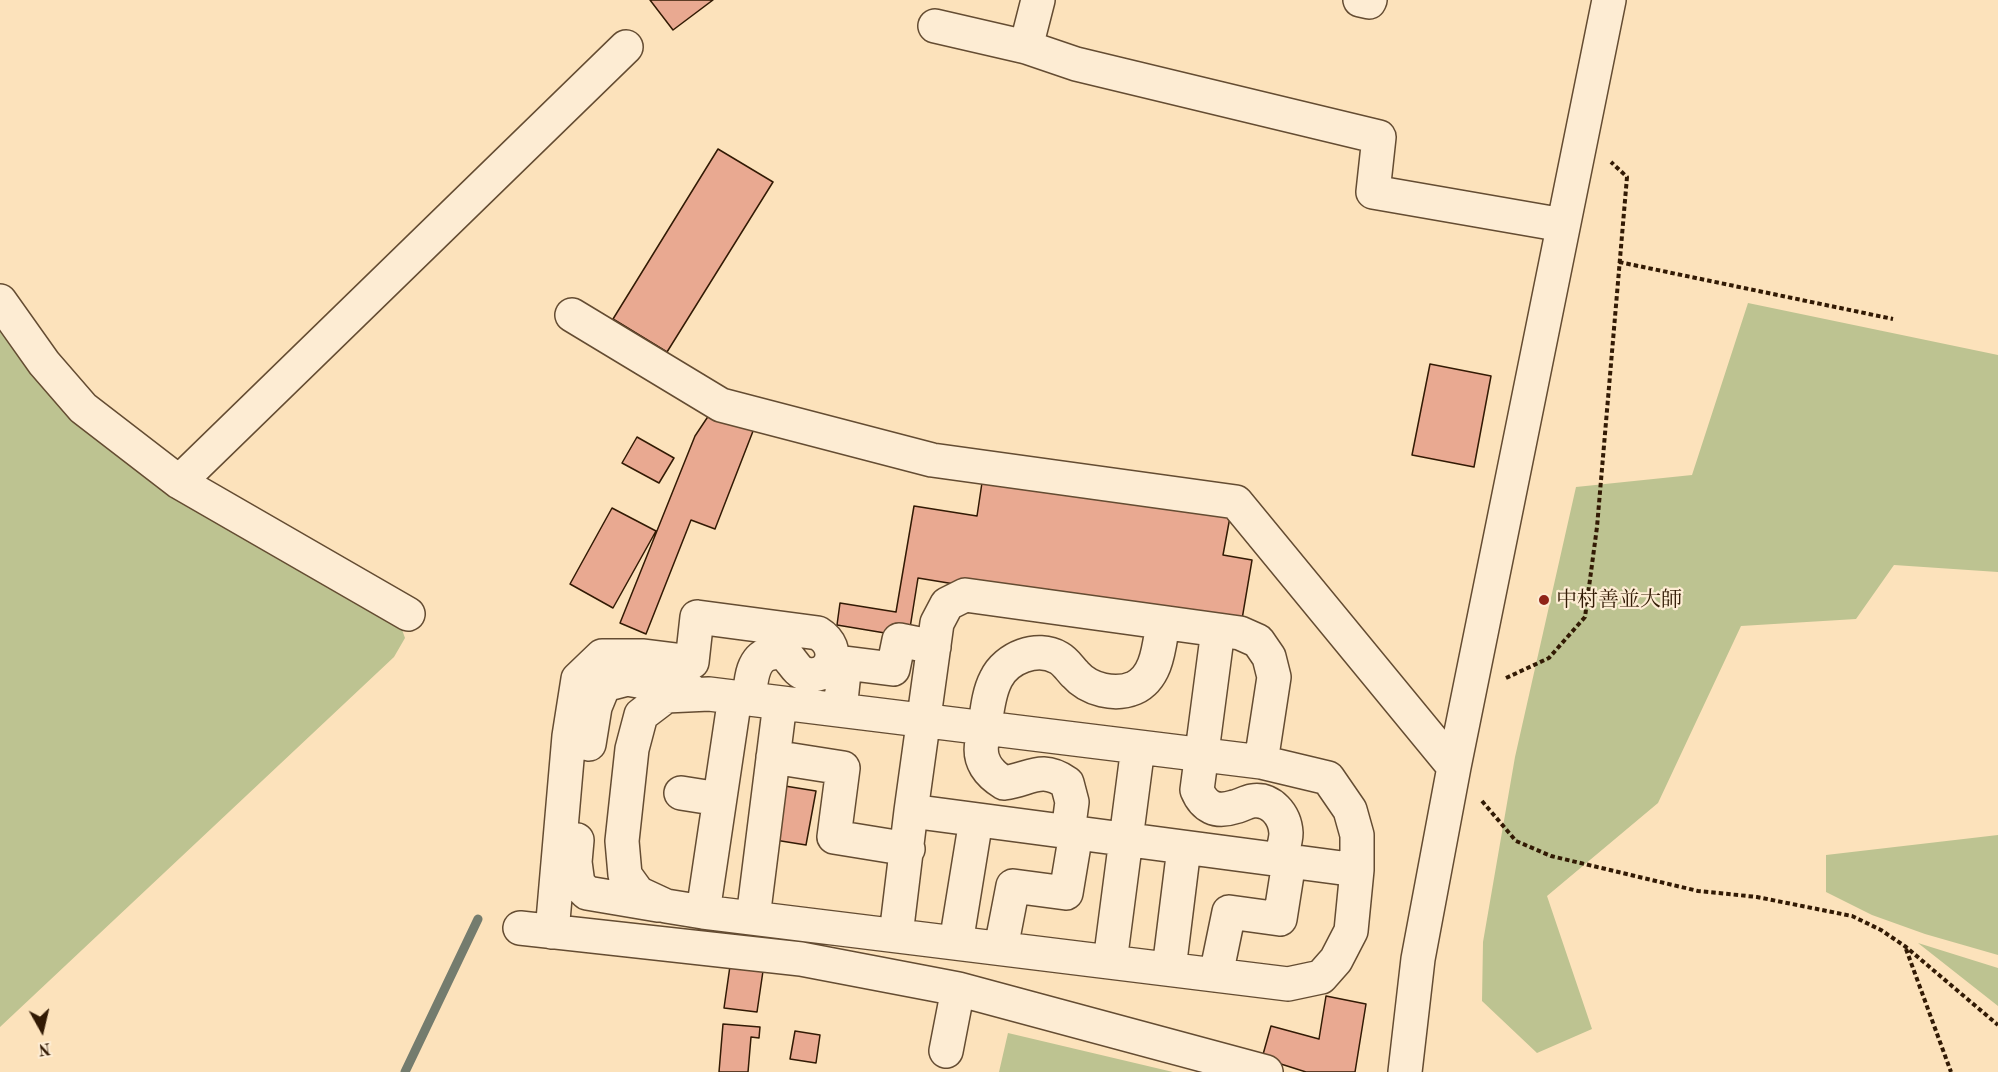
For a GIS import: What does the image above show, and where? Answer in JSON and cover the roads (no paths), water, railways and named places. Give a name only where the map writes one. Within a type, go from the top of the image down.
[{"type":"street","points":[[1026,47],[1038,0]]},
{"type":"street","points":[[1360,0],[1369,3],[1370,0]]},
{"type":"street","points":[[1405,1072],[1418,958],[1454,767],[1609,0]]},
{"type":"street","points":[[935,26],[1026,47],[1076,64],[1379,137],[1373,192],[1563,225]]},
{"type":"street","points":[[179,482],[626,46]]},
{"type":"street","points":[[0,301],[44,363],[83,408],[179,482],[408,614]]},
{"type":"street","points":[[572,315],[720,405],[932,460],[1236,502],[1454,767]]},
{"type":"street","points":[[896,935],[937,623],[947,604],[965,595],[1240,633],[1258,641],[1269,657],[1274,677],[1261,762]]},
{"type":"street","points":[[552,932],[569,736],[578,680],[602,656],[644,656],[692,662],[697,617],[818,633],[831,645],[830,664],[823,671],[813,674],[800,672],[790,658],[783,654],[766,655],[755,665],[743,698],[719,799],[703,912]]},
{"type":"street","points":[[1000,948],[1013,886],[1066,893],[1072,833],[1072,802],[1067,783],[1052,773],[1036,774],[1004,783],[988,772],[980,749],[996,678],[1008,663],[1025,655],[1041,653],[1057,657],[1076,676],[1094,688],[1112,692],[1137,687],[1152,669],[1157,657],[1162,623]]},
{"type":"street","points":[[1216,975],[1229,912],[1280,919],[1286,834],[1284,822],[1273,806],[1265,802],[1252,801],[1234,808],[1211,808],[1202,801],[1197,790],[1201,755],[1223,691],[1218,630]]},
{"type":"street","points":[[840,710],[845,663],[893,669],[899,640],[934,647]]},
{"type":"street","points":[[627,679],[743,698],[985,728],[1261,762],[1328,778],[1350,810],[1357,834],[1357,870],[1351,931],[1336,960],[1321,976],[1288,984],[703,912],[587,893],[578,884],[575,862],[582,785],[595,707],[604,685],[627,679]]},
{"type":"street","points":[[666,906],[638,893],[625,875],[622,842],[632,750],[641,715],[666,696],[743,698]]},
{"type":"street","points":[[743,698],[773,757],[753,918]]},
{"type":"street","points":[[1110,962],[1138,747]]},
{"type":"street","points":[[773,757],[843,768],[834,837],[908,849]]},
{"type":"street","points":[[681,793],[719,799]]},
{"type":"street","points":[[911,811],[1357,870]]},
{"type":"street","points":[[956,943],[955,876],[976,820]]},
{"type":"street","points":[[1169,969],[1165,906],[1184,848]]},
{"type":"street","points":[[520,928],[801,959],[958,989],[1266,1072]]},
{"type":"street","points":[[946,1051],[958,989]]},
{"type":"waterway","points":[[405,1072],[478,919]]},
{"type":"place","name":"中村善並大師","points":[[1544,600]]}]
